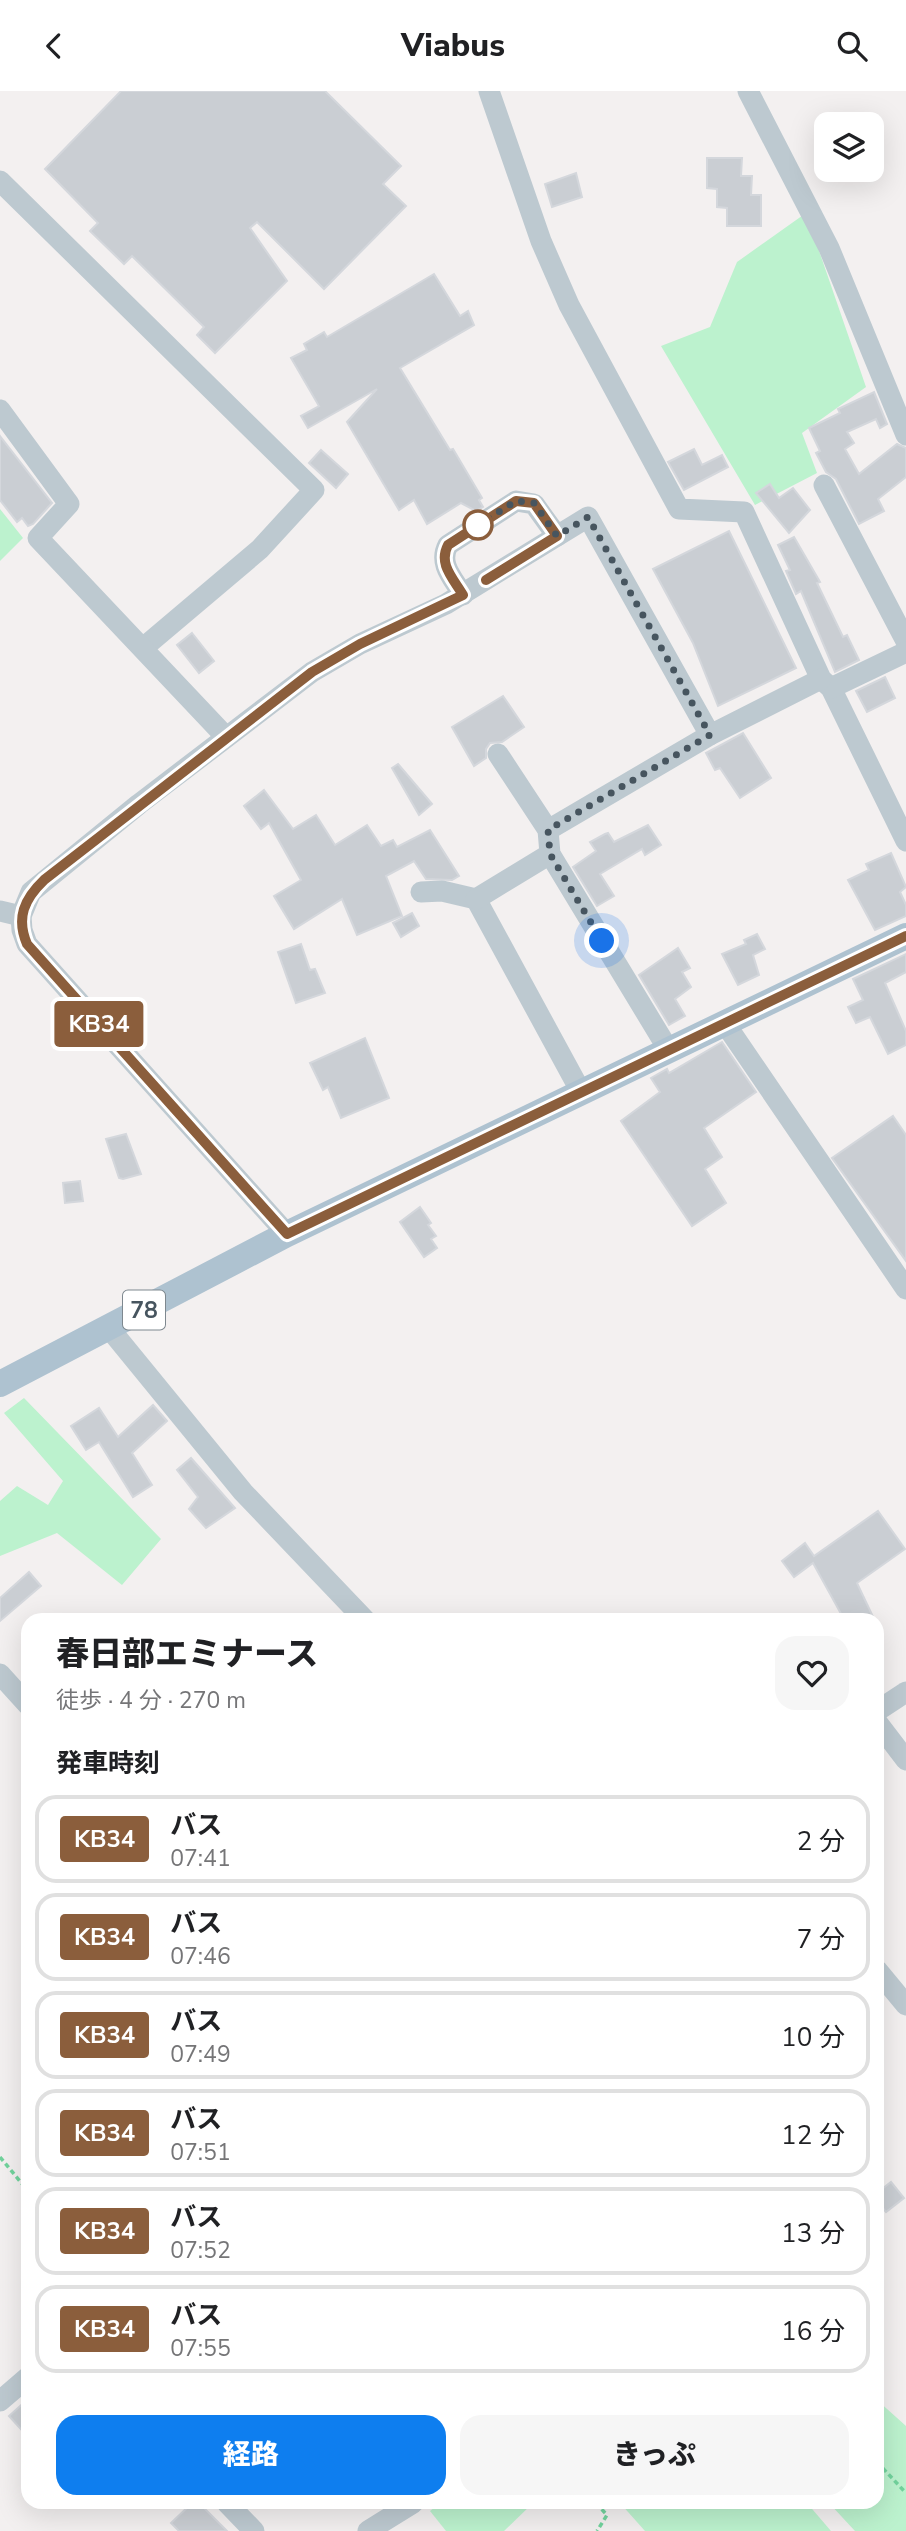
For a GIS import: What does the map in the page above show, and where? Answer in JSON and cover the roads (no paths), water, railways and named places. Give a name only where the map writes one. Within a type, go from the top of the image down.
[{"type":"main road","name":"78","points":[[0,1384],[287,1234],[724,1021],[906,936]]},
{"type":"street","points":[[489,91],[541,241],[569,305],[679,509],[744,512],[826,684],[906,841]]},
{"type":"street","points":[[748,91],[829,248],[906,435]]},
{"type":"street","points":[[0,181],[314,490],[260,549],[143,648]]},
{"type":"street","points":[[0,410],[69,504],[38,538],[226,737]]},
{"type":"street","points":[[824,485],[906,641]]},
{"type":"street","points":[[463,595],[444,563],[443,555],[448,545],[516,501],[534,503],[557,536]]},
{"type":"street","points":[[287,1234],[27,944],[21,916],[31,892],[226,737],[334,657],[463,595],[588,517],[710,735]]},
{"type":"street","points":[[548,830],[710,735],[906,652]]},
{"type":"street","points":[[498,754],[548,830],[550,854],[668,1049]]},
{"type":"street","points":[[421,892],[442,891],[476,899],[550,854]]},
{"type":"street","points":[[476,899],[581,1092]]},
{"type":"street","points":[[0,911],[21,916]]},
{"type":"street","points":[[724,1021],[905,1285]]},
{"type":"street","points":[[109,1328],[243,1492],[358,1613]]},
{"type":"street","points":[[0,1674],[21,1697]]},
{"type":"street","points":[[884,1706],[906,1692]]},
{"type":"street","points":[[884,1731],[906,1760]]},
{"type":"street","points":[[884,1978],[906,2005]]},
{"type":"street","points":[[0,2401],[21,2383]]},
{"type":"street","points":[[233,2509],[254,2531]]},
{"type":"street","points":[[368,2531],[403,2509]]}]
